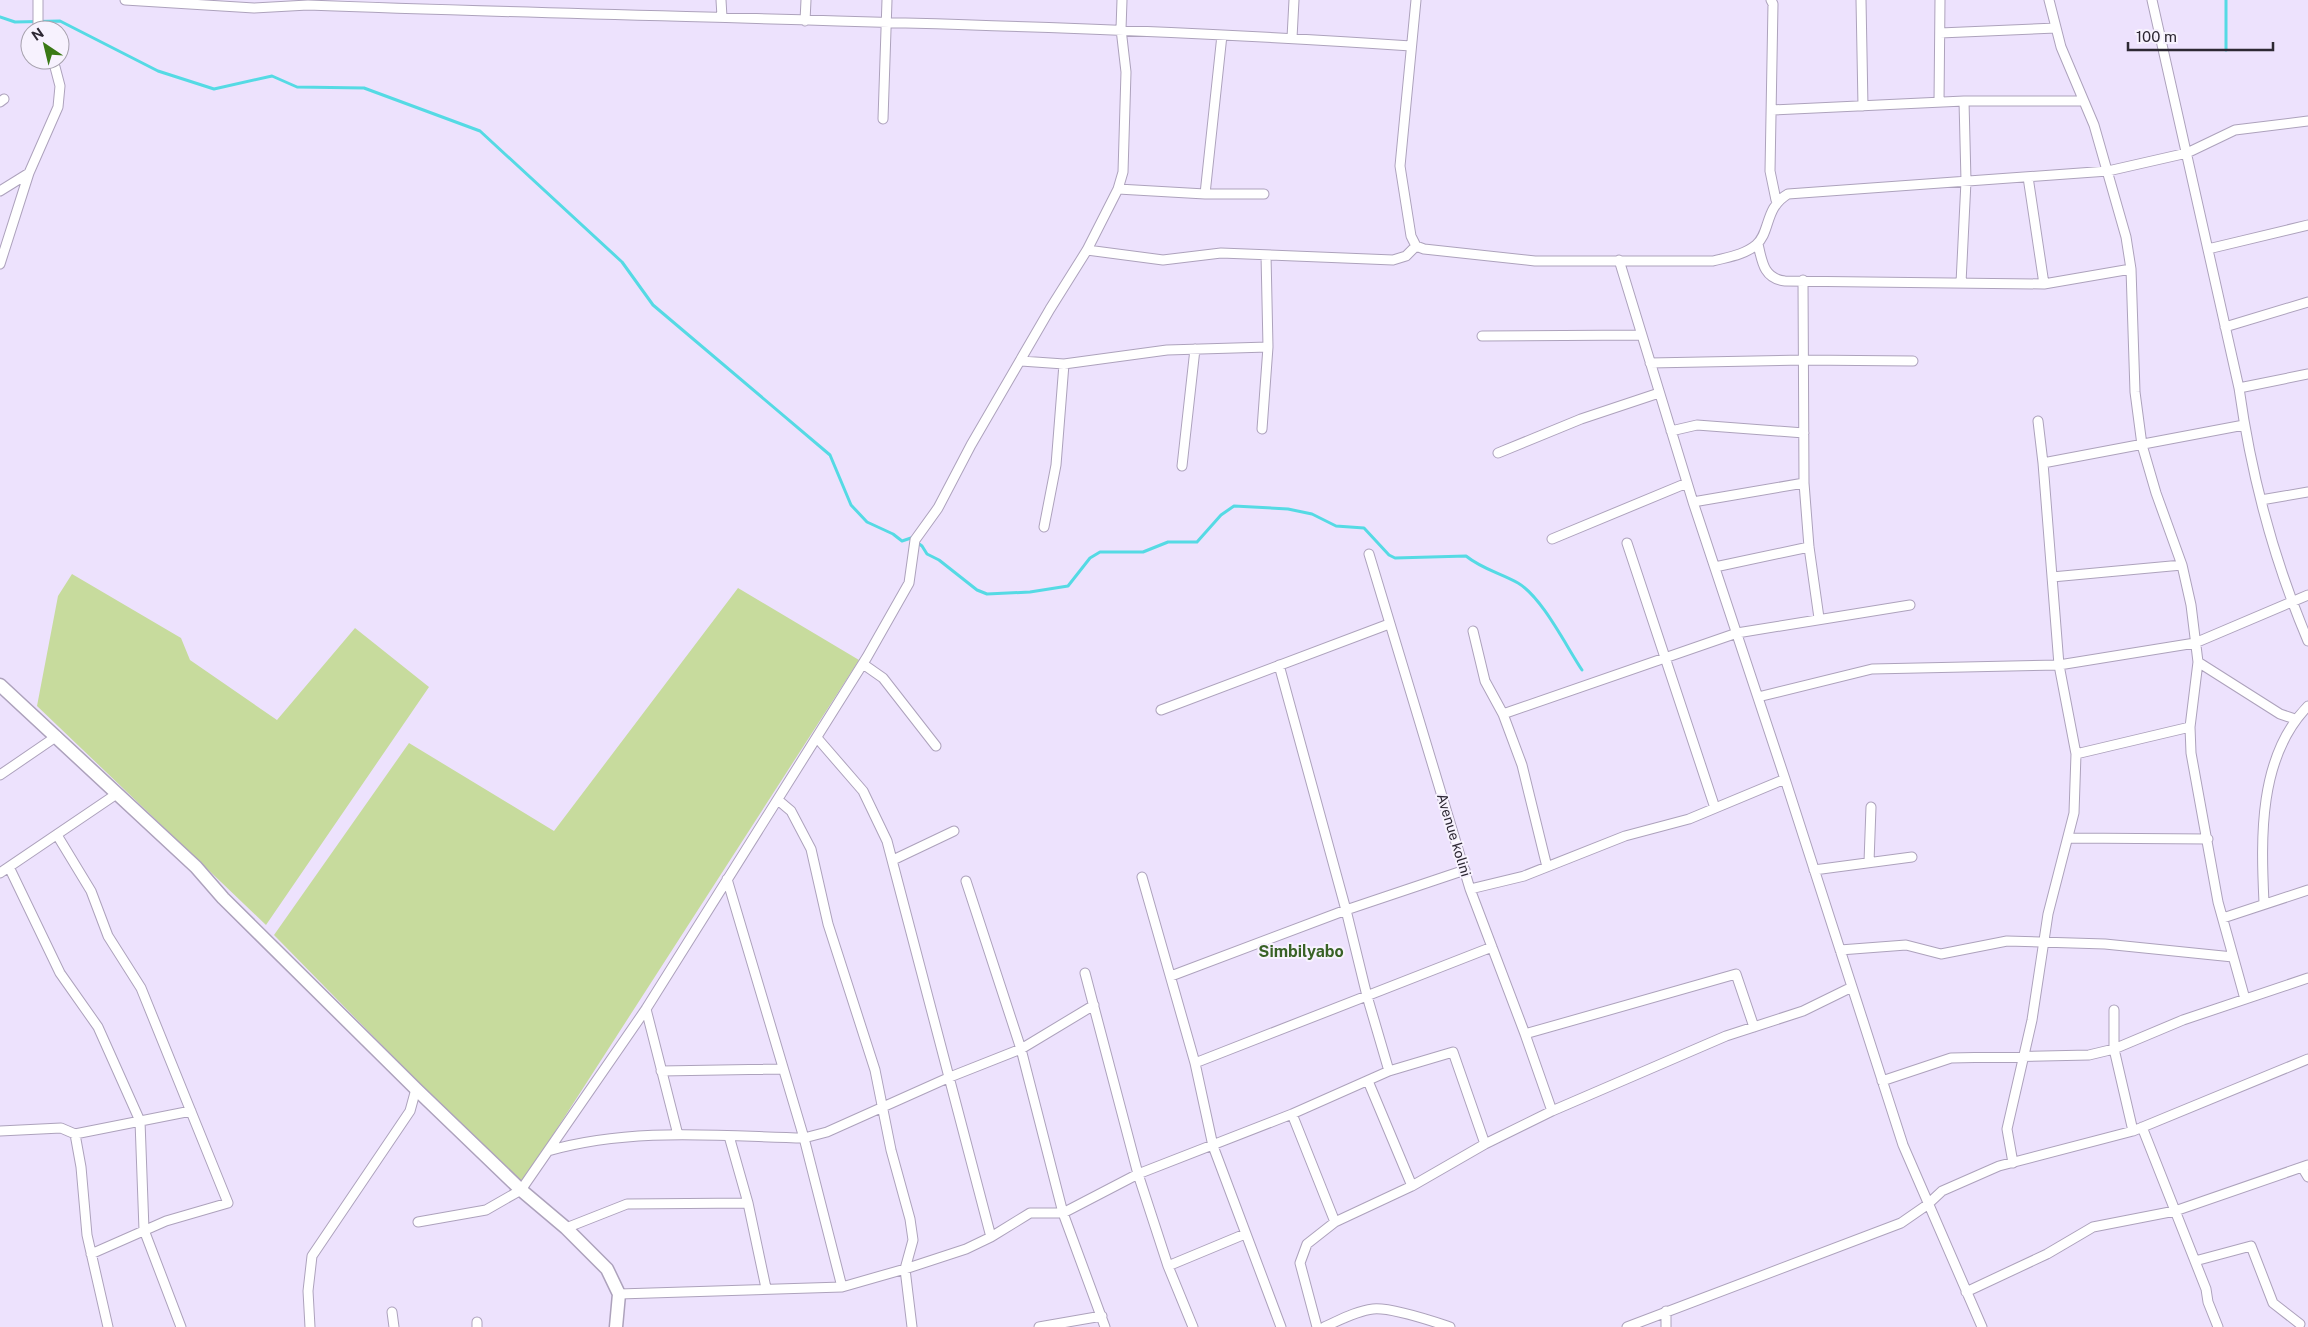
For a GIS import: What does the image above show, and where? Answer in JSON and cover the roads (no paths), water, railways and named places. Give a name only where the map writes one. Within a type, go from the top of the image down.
[{"type":"street","points":[[38,0],[38,20]]},
{"type":"street","points":[[125,0],[254,8],[308,5],[1121,29],[1411,46]]},
{"type":"street","points":[[721,0],[722,17]]},
{"type":"street","points":[[805,21],[806,0]]},
{"type":"street","points":[[883,119],[887,0]]},
{"type":"street","points":[[418,1222],[486,1210],[521,1190],[646,1009],[726,879],[818,739],[863,664],[909,583],[915,540],[938,508],[971,445],[1050,309],[1087,250],[1118,189],[1123,172],[1126,72],[1121,29],[1122,0]]},
{"type":"street","points":[[1292,38],[1294,0]]},
{"type":"street","points":[[1416,0],[1400,166],[1411,236],[1416,246],[1424,249],[1535,261],[1713,261],[1740,254],[1758,244]]},
{"type":"street","points":[[1771,0],[1772,110],[1770,171],[1776,200],[1758,244],[1766,273],[1775,280],[2044,284],[2132,269]]},
{"type":"street","points":[[1861,0],[1863,106]]},
{"type":"street","points":[[1939,102],[1940,0]]},
{"type":"street","points":[[2049,0],[2061,48],[2094,125],[2126,237],[2132,269],[2135,392],[2142,445],[2182,565],[2191,605],[2198,662],[2190,727],[2191,753],[2222,918],[2245,999]]},
{"type":"street","points":[[2152,0],[2239,388],[2244,425],[2261,500],[2292,602],[2308,641]]},
{"type":"street","points":[[1940,33],[2056,28]]},
{"type":"street","points":[[1205,194],[1222,35]]},
{"type":"street","points":[[0,264],[29,173],[58,107],[60,86],[56,70]]},
{"type":"street","points":[[1772,110],[1964,101],[2083,101]]},
{"type":"street","points":[[1961,282],[1966,181],[1964,101]]},
{"type":"street","points":[[1776,200],[1788,194],[2108,171],[2187,154],[2235,130],[2308,121]]},
{"type":"street","points":[[0,192],[29,173]]},
{"type":"street","points":[[2028,177],[2044,284]]},
{"type":"street","points":[[1118,189],[1205,194],[1264,194]]},
{"type":"street","points":[[2208,249],[2308,225]]},
{"type":"street","points":[[1087,250],[1163,260],[1221,253],[1393,260],[1406,256],[1416,246]]},
{"type":"street","points":[[1262,429],[1268,347],[1266,255]]},
{"type":"street","points":[[1618,260],[1693,502],[1786,779],[1903,1145],[1927,1205],[1982,1327]]},
{"type":"street","points":[[1803,280],[1804,483],[1809,547],[1818,618]]},
{"type":"street","points":[[2225,327],[2308,302]]},
{"type":"street","points":[[1482,336],[1642,335]]},
{"type":"street","points":[[1021,360],[1064,364],[1168,350],[1268,347]]},
{"type":"street","points":[[1182,466],[1195,349]]},
{"type":"street","points":[[1650,363],[1803,360],[1913,361]]},
{"type":"street","points":[[1044,527],[1056,465],[1064,364]]},
{"type":"street","points":[[2239,388],[2308,374]]},
{"type":"street","points":[[1498,453],[1581,419],[1659,393]]},
{"type":"street","points":[[2013,1163],[2007,1130],[2032,1020],[2042,943],[2048,914],[2074,813],[2076,754],[2059,665],[2038,421]]},
{"type":"street","points":[[2043,463],[2244,425]]},
{"type":"street","points":[[1671,431],[1697,426],[1804,433]]},
{"type":"street","points":[[1552,539],[1687,482]]},
{"type":"street","points":[[1693,502],[1804,483]]},
{"type":"street","points":[[2261,500],[2308,492]]},
{"type":"street","points":[[1627,543],[1715,808]]},
{"type":"street","points":[[1715,567],[1809,547]]},
{"type":"street","name":"Avenue kolini","points":[[1369,554],[1470,889],[1552,1111]]},
{"type":"street","points":[[2052,577],[2182,565]]},
{"type":"street","points":[[1758,697],[1872,669],[2059,665],[2195,643],[2308,595]]},
{"type":"street","points":[[1502,714],[1737,633],[1818,618],[1910,605]]},
{"type":"street","points":[[1161,710],[1389,624]]},
{"type":"street","points":[[1473,631],[1485,681],[1502,714],[1522,765],[1547,867]]},
{"type":"street","points":[[2198,662],[2280,714],[2295,719]]},
{"type":"street","points":[[863,664],[882,678],[936,746]]},
{"type":"street","points":[[1279,665],[1346,910],[1367,996],[1389,1071]]},
{"type":"street","points":[[0,685],[196,867],[224,898],[416,1089],[521,1190],[566,1228],[607,1269],[619,1294],[616,1327]]},
{"type":"street","points":[[2264,904],[2262,857],[2265,801],[2278,755],[2288,731],[2295,719],[2308,706]]},
{"type":"street","points":[[2076,754],[2190,727]]},
{"type":"street","points":[[0,776],[57,736]]},
{"type":"street","points":[[818,739],[863,791],[887,841],[991,1237]]},
{"type":"street","points":[[1470,889],[1524,876],[1625,836],[1689,819],[1786,779]]},
{"type":"street","points":[[0,873],[118,793]]},
{"type":"street","points":[[778,800],[791,811],[811,849],[828,924],[875,1070],[891,1150],[910,1219],[913,1240],[905,1269],[912,1327]]},
{"type":"street","points":[[1869,862],[1871,807]]},
{"type":"street","points":[[893,860],[954,831]]},
{"type":"street","points":[[57,835],[91,891],[108,936],[141,988],[228,1203],[144,1230],[91,1254]]},
{"type":"street","points":[[2068,838],[2208,838]]},
{"type":"street","points":[[1814,870],[1912,857]]},
{"type":"street","points":[[9,867],[60,973],[98,1027],[140,1121],[144,1230],[182,1327]]},
{"type":"street","points":[[1171,976],[1346,910],[1465,870]]},
{"type":"street","points":[[1142,877],[1195,1063],[1213,1146],[1281,1327]]},
{"type":"street","points":[[726,879],[804,1138],[842,1287]]},
{"type":"street","points":[[966,881],[1021,1049],[1063,1213],[1105,1327]]},
{"type":"street","points":[[2222,918],[2308,890]]},
{"type":"street","points":[[1840,950],[1906,945],[1941,954],[2008,940],[2042,943],[2105,944],[2233,957]]},
{"type":"street","points":[[1195,1063],[1492,947]]},
{"type":"street","points":[[1085,973],[1138,1174],[1168,1266],[1194,1327]]},
{"type":"street","points":[[1525,1034],[1736,974],[1754,1027]]},
{"type":"street","points":[[1882,1081],[1951,1058],[2089,1055],[2114,1049],[2183,1020],[2308,978]]},
{"type":"street","points":[[1317,1327],[1300,1263],[1307,1244],[1334,1222],[1412,1186],[1485,1144],[1552,1111],[1716,1040],[1803,1011],[1852,987]]},
{"type":"street","points":[[548,1151],[580,1142],[645,1134],[804,1138],[827,1132],[950,1077],[1021,1049],[1094,1005]]},
{"type":"street","points":[[646,1009],[678,1135]]},
{"type":"street","points":[[2114,1010],[2114,1049],[2133,1131]]},
{"type":"street","points":[[619,1294],[842,1287],[905,1269],[966,1249],[991,1237],[1030,1213],[1063,1213],[1138,1174],[1292,1114],[1389,1071],[1453,1052],[1485,1144]]},
{"type":"street","points":[[1626,1327],[1901,1223],[1927,1205],[1942,1191],[2000,1166],[2133,1131],[2308,1059]]},
{"type":"street","points":[[661,1071],[782,1069]]},
{"type":"street","points":[[1368,1081],[1412,1186]]},
{"type":"street","points":[[310,1327],[308,1291],[312,1256],[410,1111],[416,1089]]},
{"type":"street","points":[[0,1131],[62,1128],[75,1134],[191,1111]]},
{"type":"street","points":[[1292,1114],[1334,1222]]},
{"type":"street","points":[[2142,1127],[2195,1261],[2218,1327]]},
{"type":"street","points":[[75,1134],[81,1167],[91,1254],[108,1327]]},
{"type":"street","points":[[729,1136],[748,1203],[766,1288]]},
{"type":"street","points":[[1966,1292],[2047,1254],[2093,1228],[2175,1211],[2305,1166],[2308,1177]]},
{"type":"street","points":[[566,1228],[627,1204],[748,1203]]},
{"type":"street","points":[[1168,1266],[1245,1234]]},
{"type":"street","points":[[2195,1261],[2251,1246],[2273,1303],[2300,1324]]},
{"type":"street","points":[[1324,1327],[1357,1313],[1374,1309],[1450,1327]]},
{"type":"street","points":[[1666,1311],[1666,1327]]},
{"type":"street","points":[[392,1312],[394,1327]]},
{"type":"street","points":[[1039,1327],[1102,1316]]},
{"type":"waterway","points":[[2226,0],[2226,50]]},
{"type":"waterway","points":[[0,17],[15,22],[60,21],[158,71],[214,89],[272,76],[297,87],[364,88],[480,131],[622,262],[653,305],[830,455],[851,505],[867,522],[893,534],[902,541],[911,538],[922,546],[927,554],[939,560],[977,590],[987,594],[1030,592],[1068,586],[1090,558],[1100,552],[1143,552],[1168,542],[1197,542],[1221,515],[1234,506],[1288,509],[1312,514],[1336,526],[1364,528],[1389,555],[1395,558],[1466,556],[1485,568],[1518,583],[1545,610],[1582,670]]},
{"type":"district","name":"Simbilyabo","points":[[1301,951]]}]
